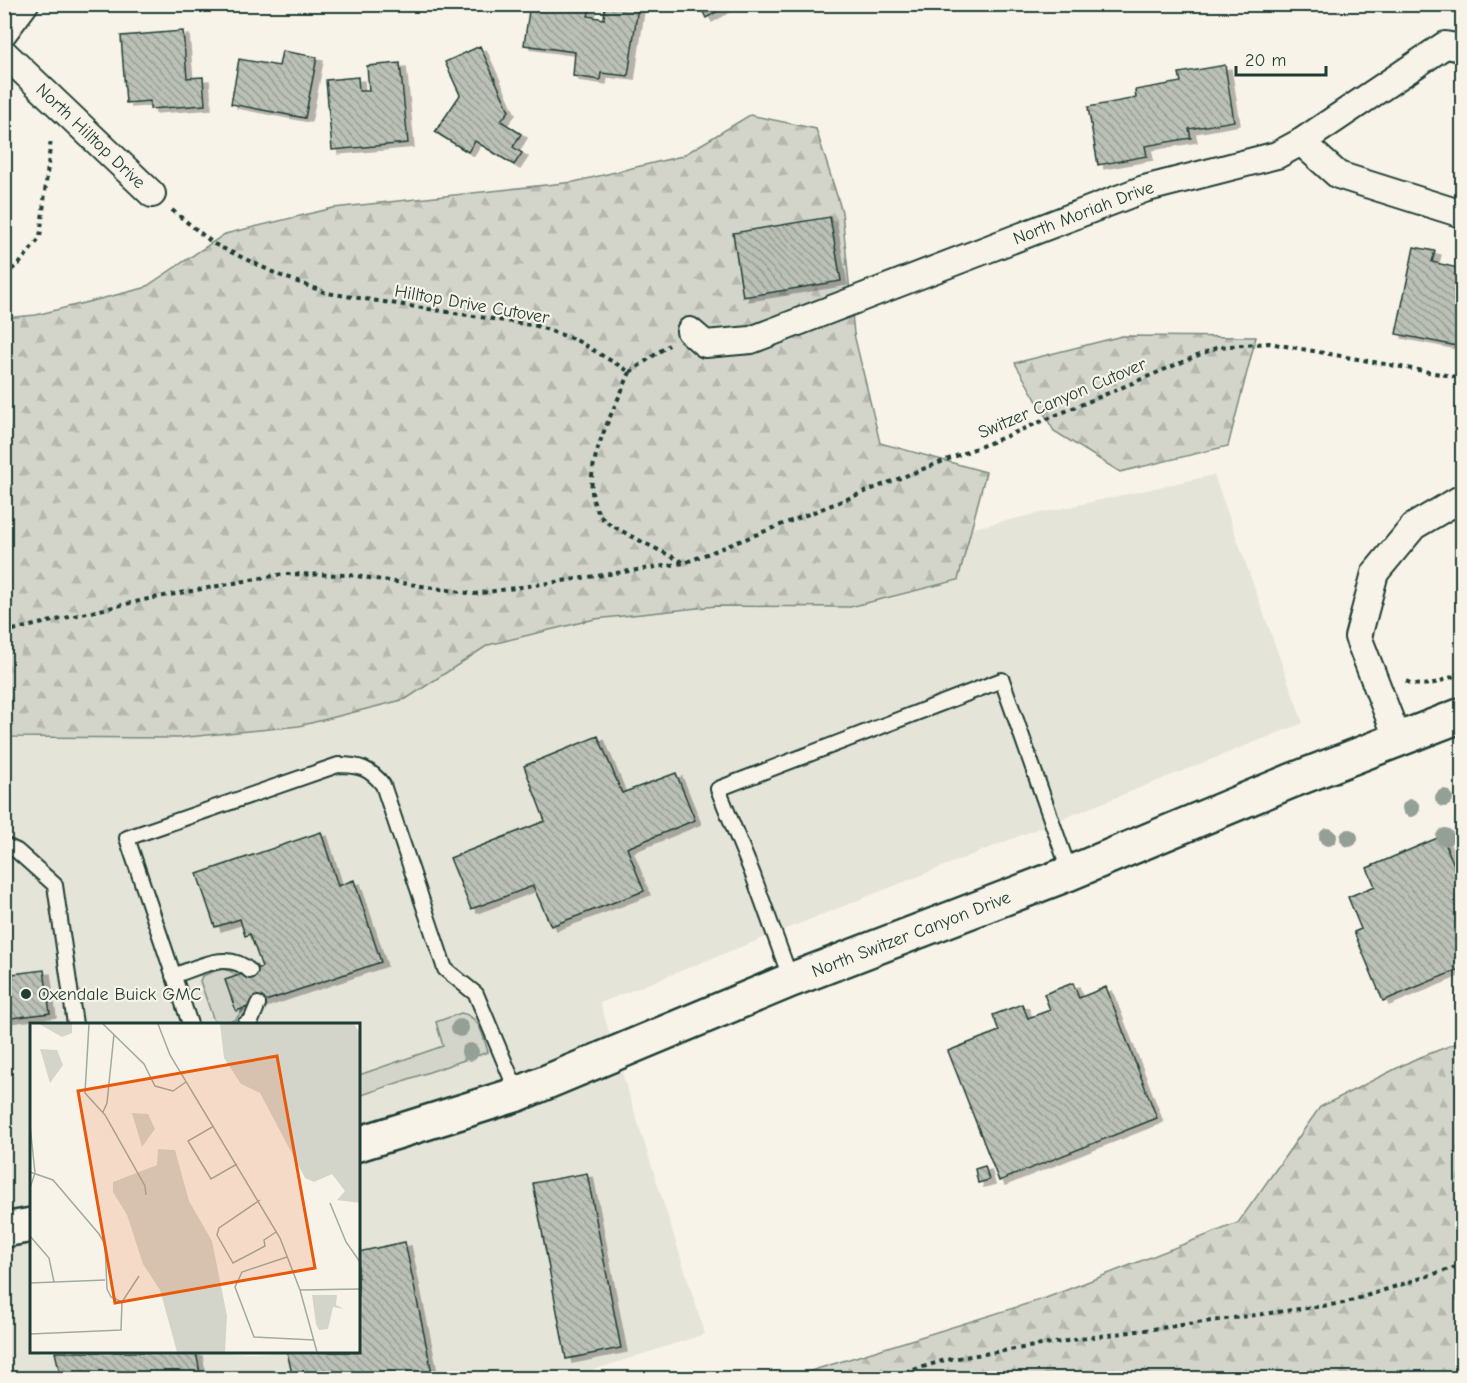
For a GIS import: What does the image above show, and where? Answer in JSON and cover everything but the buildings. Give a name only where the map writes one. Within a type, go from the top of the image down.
[{"type":"street","points":[[4,32],[24,4]]},
{"type":"street","name":"North Moriah Drive","points":[[690,331],[705,344],[751,340],[1144,189],[1277,155],[1301,142],[1445,45],[1462,48]]},
{"type":"street","name":"North Hilltop Drive","points":[[4,53],[152,194]]},
{"type":"street","points":[[1301,142],[1338,175],[1462,214]]},
{"type":"street","points":[[1398,740],[1358,637],[1375,573],[1414,526],[1462,498]]},
{"type":"street","name":"North Switzer Canyon Drive","points":[[360,1143],[518,1094],[791,980],[1070,873],[1291,781],[1462,715]]},
{"type":"street","points":[[4,1230],[30,1225]]},
{"type":"lane","points":[[791,980],[753,875],[717,789],[1002,680],[1070,873]]},
{"type":"lane","points":[[190,1023],[128,838],[338,765],[357,765],[373,772],[383,785],[445,969],[476,994],[518,1094]]},
{"type":"lane","points":[[4,845],[16,851],[55,885],[75,1023]]},
{"type":"lane","points":[[173,976],[221,960],[242,964],[250,971]]},
{"type":"lane","points":[[247,1023],[251,1021],[258,1004]]},
{"type":"path","points":[[4,275],[19,264],[40,238],[56,102]]},
{"type":"path","name":"Hilltop Drive Cutover","points":[[152,194],[214,244],[279,275],[327,293],[537,326],[576,340],[630,372]]},
{"type":"path","points":[[684,562],[603,520],[594,501],[590,478],[596,455],[630,372],[690,331]]},
{"type":"path","name":"Switzer Canyon Cutover","points":[[4,632],[148,598],[283,574],[350,575],[474,594],[684,562],[1002,438],[1218,347],[1269,343],[1462,378]]},
{"type":"path","points":[[1402,678],[1410,683],[1430,684],[1462,673]]},
{"type":"path","points":[[888,1378],[945,1360],[1086,1338],[1344,1304],[1462,1265]]},
{"type":"shaded area","points":[[1214,475],[1303,723],[600,1003],[705,1334],[568,1378],[5,1378],[4,731],[123,715]]},
{"type":"green space","points":[[750,115],[816,129],[842,212],[854,334],[880,443],[986,472],[958,580],[850,607],[716,606],[595,619],[488,645],[406,699],[299,726],[178,738],[5,737],[5,318],[36,315],[144,288],[225,234],[333,208],[574,182],[682,156]]},
{"type":"green space","points":[[1122,336],[1256,337],[1228,446],[1120,472],[1054,431],[1015,363]]},
{"type":"green space","points":[[221,969],[233,973],[240,981],[247,1005],[235,1020],[215,1023],[200,981],[202,976]]},
{"type":"green space","points":[[461,1013],[473,1018],[482,1033],[488,1052],[360,1096],[360,1075],[443,1046],[436,1022]]},
{"type":"green space","points":[[1462,1041],[1462,1378],[788,1378],[1046,1298],[1238,1223],[1320,1107],[1413,1060]]},
{"type":"place","name":"Oxendale Buick GMC","points":[[26,994]]}]
